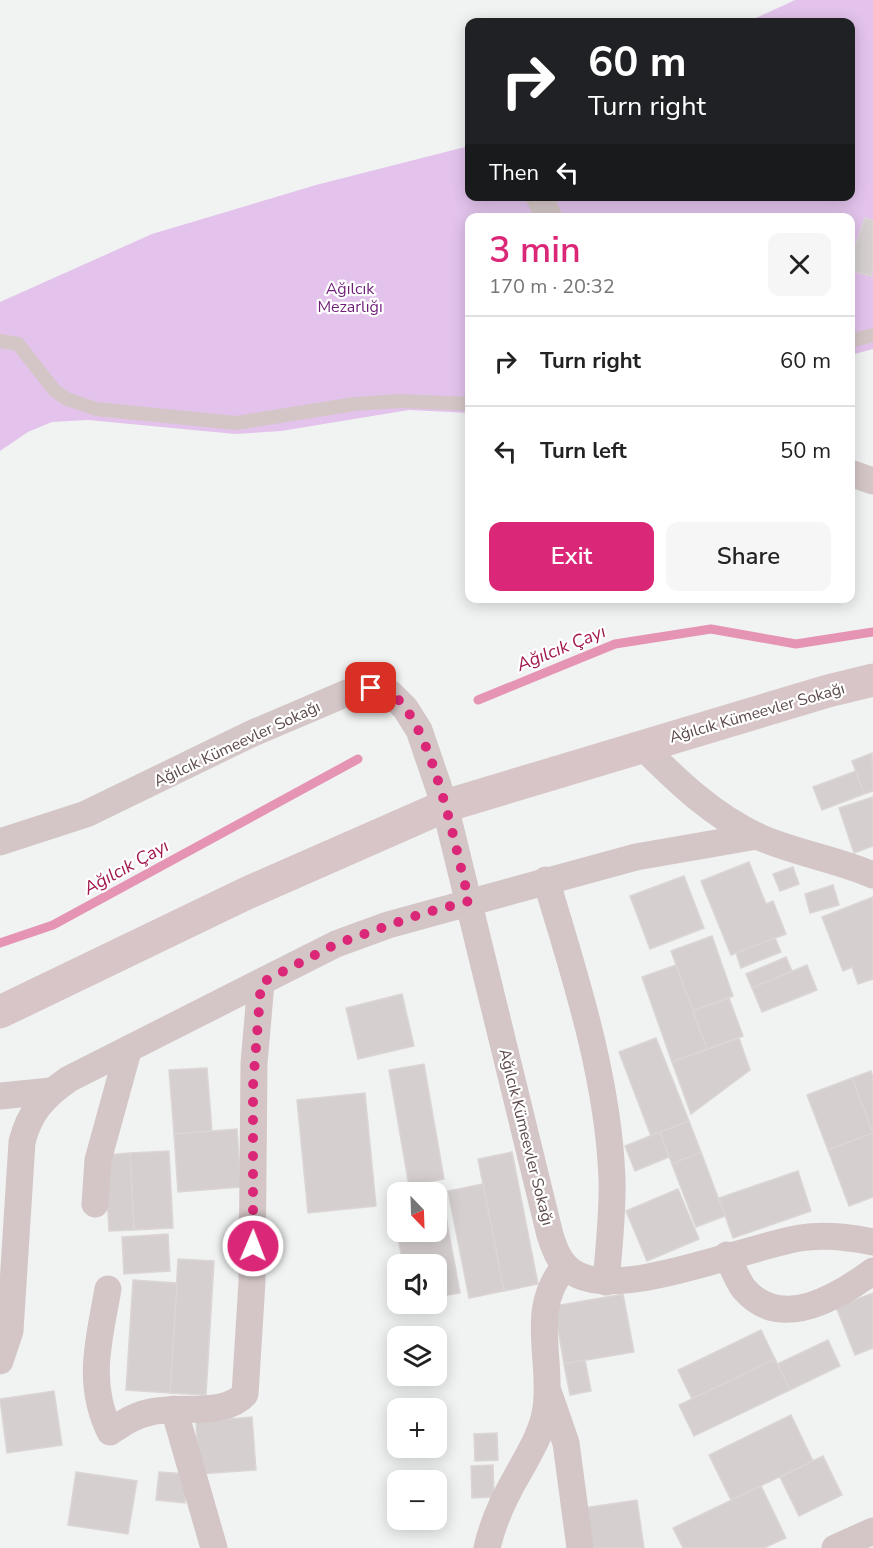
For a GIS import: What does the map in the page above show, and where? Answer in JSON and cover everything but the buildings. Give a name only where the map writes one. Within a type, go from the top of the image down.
[{"type":"main road","name":"Ağılcık Kümeevler Sokağı","points":[[0,1012],[247,893],[445,806],[828,691],[873,681]]},
{"type":"street","points":[[855,475],[873,482]]},
{"type":"street","name":"Ağılcık Kümeevler Sokağı","points":[[0,842],[86,814],[254,733],[347,693],[371,688],[391,694],[410,716],[418,730],[445,806],[550,1235],[556,1253],[565,1266]]},
{"type":"street","name":"Ağılcık Kümeevler Sokağı","points":[[642,746],[699,799],[757,836],[873,875]]},
{"type":"street","name":"Ağılcık Kümeevler Sokağı","points":[[0,1362],[10,1331],[22,1142],[27,1122],[36,1106],[51,1091],[69,1079],[336,944],[421,914],[636,856],[757,836]]},
{"type":"street","points":[[546,880],[576,980],[605,1110],[612,1195],[606,1282]]},
{"type":"street","points":[[108,1289],[95,1388],[99,1409],[110,1432],[130,1419],[148,1412],[224,1408],[237,1404],[245,1394],[253,1272],[253,1075],[261,983]]},
{"type":"street","points":[[95,1204],[98,1160],[128,1051]]},
{"type":"street","points":[[0,1096],[51,1091]]},
{"type":"street","points":[[487,1548],[503,1501],[541,1428],[548,1388],[543,1318],[546,1297],[555,1277],[565,1266],[577,1275],[606,1282],[635,1280],[804,1237],[840,1236],[873,1242]]},
{"type":"street","points":[[727,1255],[744,1288],[758,1300],[778,1308],[796,1309],[815,1305],[873,1271]]},
{"type":"street","points":[[548,1388],[566,1443],[580,1548]]},
{"type":"street","points":[[174,1409],[214,1548]]},
{"type":"street","points":[[835,1548],[873,1531]]},
{"type":"lane","points":[[855,340],[873,335]]},
{"type":"lane","points":[[0,341],[18,344],[55,391],[67,399],[96,409],[236,423],[355,404],[400,401],[465,404]]},
{"type":"green space","name":"Ağılcık Mezarlığı","points":[[795,0],[873,0],[873,349],[855,354],[855,213],[465,213],[465,413],[409,410],[281,431],[235,434],[88,420],[52,422],[28,432],[0,451],[0,302],[152,234],[316,185],[465,147],[465,201],[855,201],[855,18],[756,18]]},
{"type":"waterway","name":"Ağılcık Çayı","points":[[478,700],[615,644],[711,629],[796,644],[873,632]]},
{"type":"waterway","name":"Ağılcık Çayı","points":[[0,943],[53,925],[358,759]]},
{"type":"route","points":[[253,1246],[252,1109],[256,1026],[261,983],[336,944],[388,924],[469,901],[445,806],[418,730],[405,708],[391,694],[371,688]]}]
